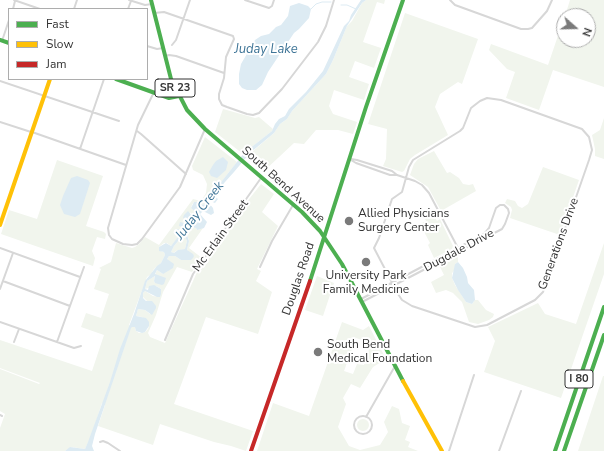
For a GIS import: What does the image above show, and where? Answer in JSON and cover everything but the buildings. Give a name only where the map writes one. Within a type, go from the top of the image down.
[{"type":"main road","name":"Douglas Road","points":[[251,451],[325,237],[366,107],[403,0]]},
{"type":"main road","name":"South Bend Avenue","points":[[151,2],[171,79],[187,110],[205,129],[308,218],[325,237],[342,264],[395,366],[442,451]]},
{"type":"main road","points":[[0,225],[50,80]]},
{"type":"main road","points":[[119,80],[172,98],[179,96]]},
{"type":"main road","name":"I 80","points":[[555,451],[604,307]]},
{"type":"main road","name":"I 80","points":[[564,451],[604,335]]},
{"type":"street","points":[[15,0],[37,8]]},
{"type":"street","points":[[130,0],[145,4],[151,2]]},
{"type":"street","points":[[172,45],[176,40],[190,0]]},
{"type":"street","points":[[245,0],[268,8],[271,7],[274,0]]},
{"type":"street","points":[[154,13],[164,12],[234,37],[226,57],[219,100],[222,105],[227,107],[247,114],[256,114],[282,89],[318,42],[326,26],[334,0]]},
{"type":"street","points":[[450,0],[453,4],[463,8],[518,28],[529,29],[532,28],[547,12],[552,0]]},
{"type":"street","points":[[1,40],[8,22]]},
{"type":"street","points":[[148,46],[157,49],[163,48]]},
{"type":"street","points":[[165,56],[176,56],[224,73]]},
{"type":"street","points":[[80,149],[104,80]]},
{"type":"street","points":[[0,81],[119,121]]},
{"type":"street","points":[[154,92],[136,131],[108,230],[110,238],[118,242],[132,245],[139,242],[177,192],[205,129]]},
{"type":"street","name":"Generations Drive","points":[[487,98],[501,100],[575,125],[584,130],[591,141],[592,150],[589,160],[546,286],[538,298],[486,325],[475,327],[409,304],[400,298],[374,248],[379,238],[391,202],[394,197],[402,192],[405,178],[410,163],[415,158],[460,131],[463,128],[469,112],[474,105],[487,98]]},
{"type":"street","points":[[0,122],[126,165]]},
{"type":"street","points":[[136,131],[186,174]]},
{"type":"street","points":[[350,159],[392,171],[397,175],[418,183],[426,189],[459,249]]},
{"type":"street","points":[[350,159],[356,163],[390,175],[397,175]]},
{"type":"street","name":"Mc Erlain Street","points":[[165,340],[193,274],[261,178]]},
{"type":"street","points":[[260,267],[272,241],[293,205]]},
{"type":"street","name":"Dugdale Drive","points":[[361,301],[392,282],[459,249],[502,229],[509,213],[507,207],[504,205],[498,206],[495,210],[489,228],[485,233],[459,249],[394,286],[361,301]]},
{"type":"street","points":[[0,248],[80,277]]},
{"type":"street","points":[[0,289],[13,253]]},
{"type":"street","points":[[57,342],[84,267]]},
{"type":"street","points":[[2,281],[70,306]]},
{"type":"street","points":[[0,322],[74,348],[81,346]]},
{"type":"street","points":[[14,342],[19,329]]},
{"type":"street","points":[[366,417],[395,366]]},
{"type":"street","points":[[449,451],[474,375]]},
{"type":"street","points":[[499,451],[521,391]]},
{"type":"street","points":[[361,417],[366,417],[371,422],[370,430],[365,434],[360,433],[354,427],[355,422],[361,417]]},
{"type":"street","points":[[100,442],[103,441],[108,443],[120,451]]},
{"type":"shaded area","points":[[366,0],[385,0],[384,4],[377,2],[363,42],[381,48],[374,68],[355,61],[349,77],[369,84],[364,100],[334,90],[329,106],[333,114],[357,122],[353,134],[338,130],[316,130],[304,144],[294,143],[263,172],[246,157],[274,133],[280,124],[287,119],[292,111],[326,74],[347,26],[352,21],[362,3]]},
{"type":"shaded area","points":[[570,0],[604,0],[604,87],[553,70],[539,110],[506,98],[515,72],[507,69],[489,50],[491,44],[548,65],[556,42],[556,48],[596,48],[596,8],[568,8]]},
{"type":"shaded area","points":[[405,13],[478,39],[462,84],[458,82],[440,94],[435,107],[448,135],[410,159],[402,172],[383,166],[386,159],[387,129],[368,124]]},
{"type":"shaded area","points":[[223,109],[255,118],[259,117],[273,129],[243,154],[215,132]]},
{"type":"shaded area","points":[[604,118],[604,159],[595,156],[592,135],[600,130]]},
{"type":"shaded area","points":[[205,137],[237,162],[203,205],[194,202],[191,208],[198,212],[193,217],[190,212],[187,220],[190,221],[187,226],[182,221],[186,228],[183,232],[177,229],[174,230],[175,234],[182,233],[171,246],[164,243],[159,247],[165,255],[161,263],[147,277],[129,325],[135,327],[136,331],[139,333],[145,332],[148,329],[149,326],[142,317],[136,316],[138,309],[145,310],[150,314],[147,301],[143,297],[143,293],[145,291],[153,296],[160,297],[161,289],[156,286],[145,289],[147,281],[155,276],[155,283],[164,278],[155,275],[157,270],[163,274],[169,256],[175,256],[181,260],[191,260],[187,250],[189,240],[186,232],[191,227],[196,228],[197,230],[203,228],[189,248],[202,258],[192,272],[177,267],[163,292],[156,315],[148,333],[150,337],[165,343],[198,270],[246,203],[261,184],[274,194],[262,212],[278,226],[257,269],[261,271],[256,281],[272,292],[258,334],[206,317],[174,404],[253,431],[246,451],[160,424],[153,445],[98,426],[105,405],[102,403],[91,437],[85,449],[71,447],[65,451],[0,451],[0,428],[5,414],[0,411],[0,369],[39,384],[40,383],[0,368],[0,340],[92,371],[104,335],[81,327],[86,313],[101,318],[109,294],[94,289],[101,269],[99,268],[111,262],[116,243],[132,248],[139,244],[145,237],[159,245],[193,199],[201,201],[206,193],[207,184],[203,175],[193,170],[192,166]]},
{"type":"shaded area","points":[[434,151],[447,173],[450,172],[459,178],[463,184],[473,184],[476,191],[441,211],[428,187],[410,175],[414,164],[418,159]]},
{"type":"shaded area","points":[[57,160],[103,176],[86,226],[106,234],[105,239],[97,237],[92,251],[95,258],[93,266],[1,234],[9,210],[37,219]]},
{"type":"shaded area","points":[[543,167],[579,180],[560,235],[510,218],[512,210],[511,207],[505,203],[507,199],[515,201],[518,206],[522,208],[528,204]]},
{"type":"shaded area","points":[[433,214],[437,221],[440,219],[453,246],[452,249],[434,258],[428,245],[430,243],[420,224],[426,221],[425,219]]},
{"type":"shaded area","points":[[184,234],[187,241],[185,249],[174,253],[171,252],[174,246]]},
{"type":"shaded area","points":[[604,243],[604,274],[561,398],[484,372],[495,341],[488,327],[538,303],[545,314],[576,324]]},
{"type":"shaded area","points":[[458,254],[458,262],[455,264],[455,270],[452,273],[452,278],[455,285],[466,302],[472,304],[475,300],[478,300],[486,310],[494,314],[489,320],[478,324],[469,322],[462,302],[453,293],[446,290],[436,293],[431,282],[444,275],[439,265]]},
{"type":"shaded area","points":[[317,276],[334,283],[323,316],[305,310]]},
{"type":"shaded area","points":[[342,322],[363,330],[369,326],[386,359],[373,367],[360,388],[351,384],[343,398],[346,404],[338,427],[349,446],[360,450],[380,445],[388,432],[384,422],[392,406],[399,409],[402,423],[410,426],[405,440],[410,442],[408,447],[418,451],[257,451],[273,403],[309,416]],"holes":[[[356,338],[371,343],[364,365],[357,364],[353,374],[344,371]]]},
{"type":"shaded area","points":[[603,376],[604,451],[578,451]]},
{"type":"shaded area","points":[[365,419],[368,420],[368,430],[361,431],[358,430],[357,423],[358,420]]},
{"type":"water","name":"Juday Creek","points":[[361,0],[366,0],[362,3],[347,26],[326,74],[292,111],[287,119],[280,124],[274,133],[250,153],[225,182],[214,196],[218,199],[215,203],[210,201],[208,202],[213,208],[214,213],[211,215],[203,211],[200,214],[207,222],[204,228],[197,230],[196,228],[191,227],[186,232],[189,241],[187,250],[193,254],[193,258],[191,260],[181,260],[175,256],[169,256],[167,259],[174,264],[173,268],[163,274],[157,270],[155,274],[166,278],[164,284],[162,285],[155,283],[155,276],[147,281],[145,289],[148,290],[149,286],[154,285],[161,289],[161,294],[160,297],[157,297],[145,291],[143,293],[143,298],[146,301],[152,301],[156,308],[152,315],[145,310],[138,309],[136,316],[146,318],[149,322],[149,326],[145,332],[142,333],[136,331],[135,327],[131,328],[95,434],[92,446],[94,451],[65,451],[70,447],[85,449],[145,281],[161,263],[165,255],[164,252],[159,251],[159,247],[166,243],[171,246],[181,233],[176,235],[174,231],[178,229],[182,232],[186,228],[179,226],[180,222],[187,226],[190,221],[183,218],[184,215],[188,211],[193,217],[197,213],[191,208],[194,202],[203,205],[244,153],[272,131],[279,119],[285,116],[289,109],[306,92],[323,71],[344,26],[349,21],[351,15]],"holes":[[[184,234],[187,241],[185,249],[178,250],[174,253],[171,252]]]},
{"type":"water","name":"Juday Lake","points":[[299,3],[308,6],[311,9],[309,18],[294,33],[268,72],[262,85],[256,90],[247,90],[242,88],[239,84],[241,64],[255,40],[261,36],[269,34],[276,27],[281,25],[288,16],[290,6]]},
{"type":"water","points":[[223,157],[228,162],[226,170],[217,178],[211,176],[209,172],[213,165],[216,161]]},
{"type":"water","points":[[77,176],[88,180],[90,183],[80,214],[75,217],[64,214],[60,205],[71,178]]},
{"type":"water","points":[[458,262],[463,268],[468,283],[474,290],[475,300],[472,304],[466,302],[452,278],[455,264]]},
{"type":"waterway","points":[[311,9],[316,4],[331,2]]},
{"type":"waterway","points":[[341,5],[347,5],[356,9]]},
{"type":"traffic: fast","points":[[151,0],[171,79],[187,110],[205,129],[302,212],[320,231],[342,264],[403,381]]},
{"type":"traffic: fast","points":[[310,281],[366,107],[403,0]]},
{"type":"traffic: fast","points":[[0,40],[8,43]]},
{"type":"traffic: fast","points":[[119,80],[169,98],[179,96]]},
{"type":"traffic: fast","points":[[555,451],[604,307]]},
{"type":"traffic: fast","points":[[564,451],[604,335]]},
{"type":"traffic: slow","points":[[0,225],[50,80]]},
{"type":"traffic: slow","points":[[403,381],[442,451]]},
{"type":"traffic: jam","points":[[251,451],[310,281]]},
{"type":"place","name":"Allied Physicians Surgery Center","points":[[349,221]]},
{"type":"place","name":"University Park Family Medicine","points":[[366,262]]},
{"type":"place","name":"South Bend Medical Foundation","points":[[318,352]]}]
